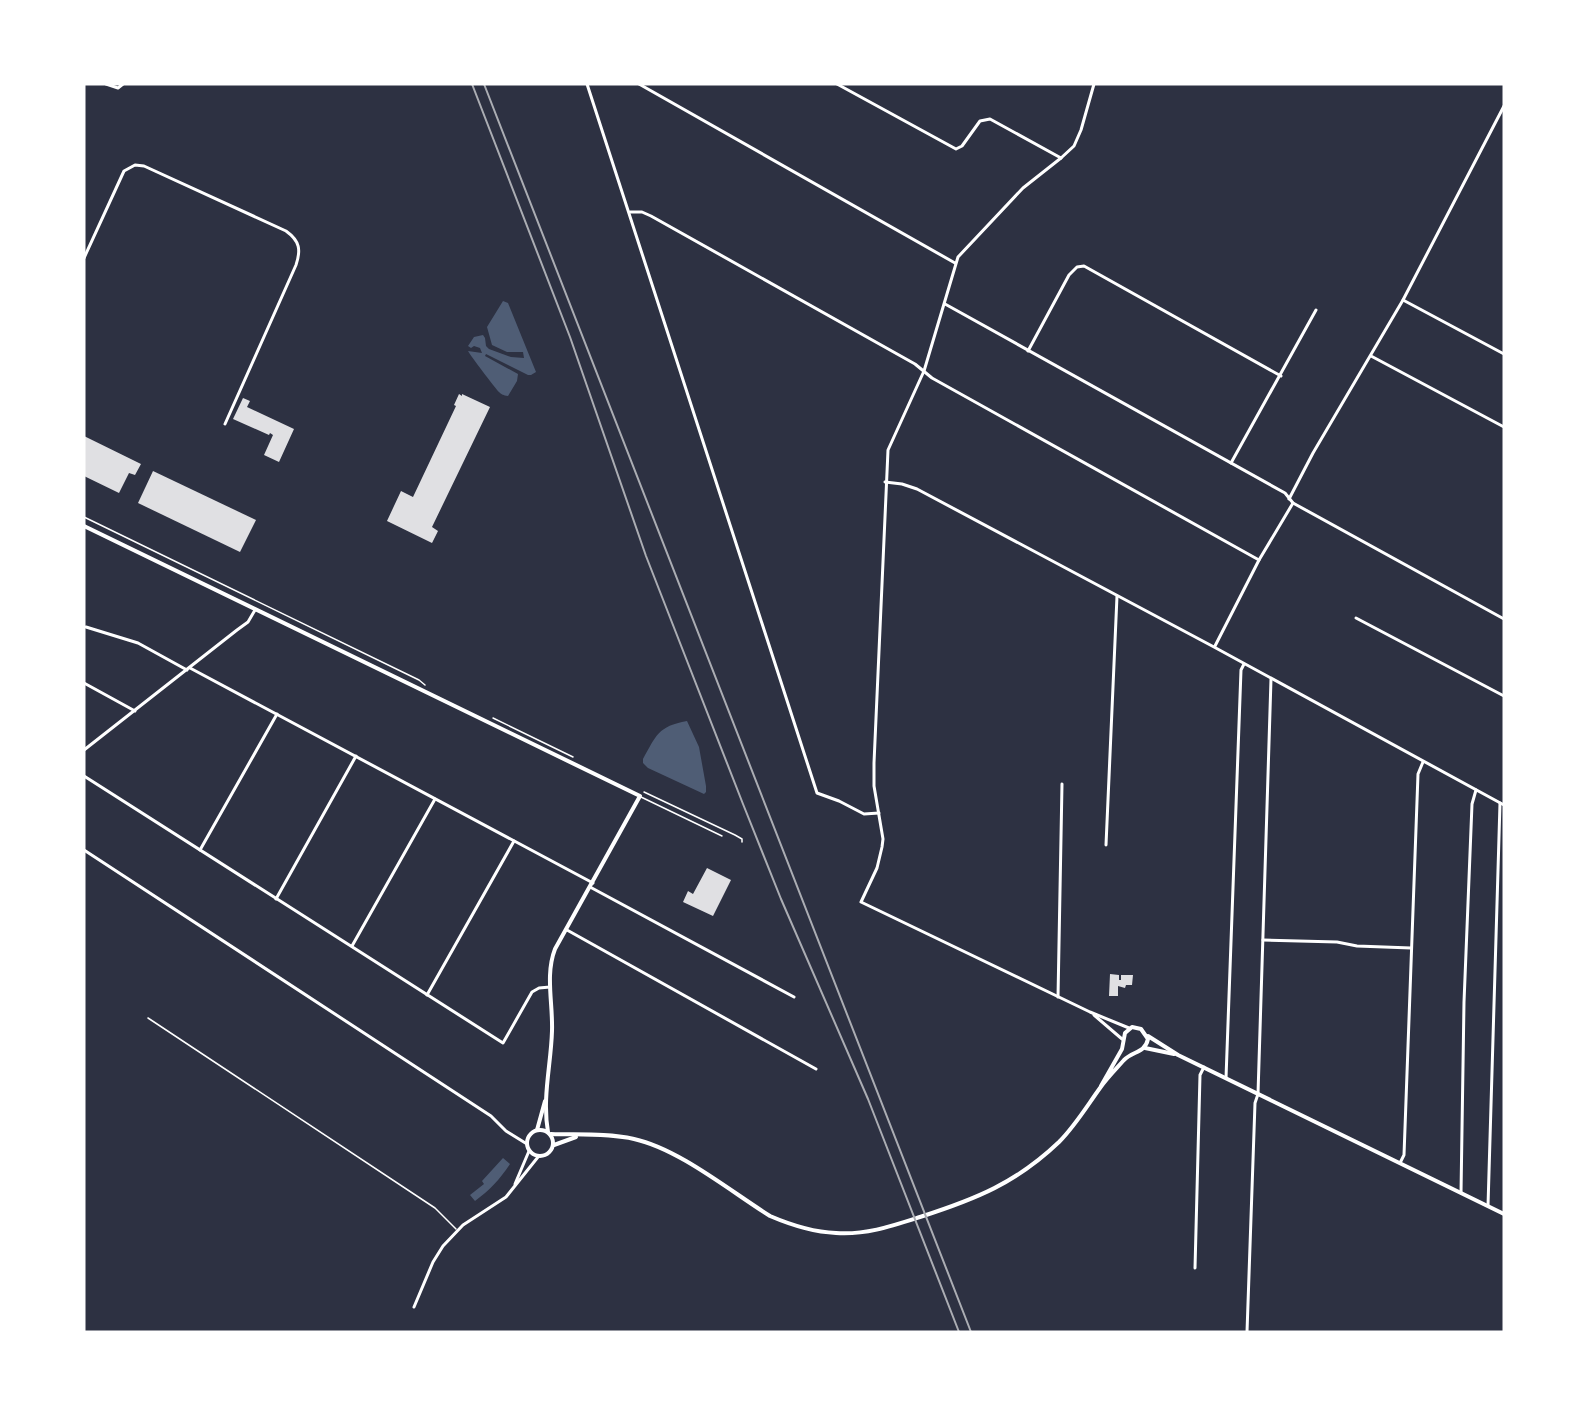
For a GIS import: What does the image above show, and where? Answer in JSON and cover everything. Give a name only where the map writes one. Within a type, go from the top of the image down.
[{"type":"street","points":[[106,84],[118,88],[123,84]]},
{"type":"street","points":[[587,84],[817,793],[864,814],[879,813]]},
{"type":"street","points":[[639,84],[955,264]]},
{"type":"street","points":[[837,84],[956,150],[962,147],[977,123],[984,118],[990,119],[1061,158]]},
{"type":"street","points":[[1094,84],[1074,146],[1023,188],[963,250],[955,264],[924,371],[888,450],[874,763],[874,786],[882,838],[877,868],[861,902],[1090,1012],[1129,1028],[1141,1029],[1147,1036],[1178,1055],[1504,1214]]},
{"type":"street","points":[[1289,499],[1313,453],[1403,300],[1504,106]]},
{"type":"street","points":[[84,258],[124,171],[135,165],[153,170],[293,236],[300,252],[296,265],[225,424]]},
{"type":"street","points":[[630,212],[642,212],[651,216],[915,364],[942,383],[1259,560]]},
{"type":"street","points":[[1028,351],[1069,275],[1077,267],[1084,266],[1281,376]]},
{"type":"street","points":[[1403,300],[1504,354]]},
{"type":"street","points":[[945,304],[1285,493],[1293,503],[1504,619]]},
{"type":"street","points":[[1231,463],[1316,310]]},
{"type":"street","points":[[1371,356],[1504,427]]},
{"type":"street","points":[[885,482],[917,489],[1504,805]]},
{"type":"street","points":[[1214,647],[1259,560],[1293,503]]},
{"type":"street","points":[[84,526],[640,796],[555,949],[551,961],[552,1033],[546,1098],[549,1133],[554,1145]]},
{"type":"street","points":[[1106,845],[1117,596]]},
{"type":"street","points":[[84,750],[248,622],[255,610]]},
{"type":"street","points":[[1356,618],[1504,696]]},
{"type":"street","points":[[86,627],[138,643],[277,714],[514,841],[794,997]]},
{"type":"street","points":[[1226,1078],[1241,670],[1244,664]]},
{"type":"street","points":[[1247,1332],[1254,1115],[1258,1094],[1271,679]]},
{"type":"street","points":[[84,683],[135,711]]},
{"type":"street","points":[[200,850],[277,714]]},
{"type":"street","points":[[276,899],[356,756]]},
{"type":"street","points":[[1400,1163],[1404,1155],[1418,774],[1424,762]]},
{"type":"street","points":[[84,776],[502,1043],[532,992],[539,988],[550,987]]},
{"type":"street","points":[[1058,997],[1062,784]]},
{"type":"street","points":[[1461,1193],[1464,1002],[1472,804],[1476,790]]},
{"type":"street","points":[[352,947],[435,798]]},
{"type":"street","points":[[1488,1206],[1500,803]]},
{"type":"street","points":[[427,995],[514,841]]},
{"type":"street","points":[[84,850],[492,1116],[506,1131],[527,1144]]},
{"type":"street","points":[[567,930],[816,1069]]},
{"type":"street","points":[[1263,940],[1337,942],[1357,946],[1411,948]]},
{"type":"street","points":[[1090,1012],[1115,1030],[1127,1050],[1133,1052],[1144,1048],[1147,1036]]},
{"type":"street","points":[[1122,1039],[1129,1028]]},
{"type":"street","points":[[1101,1086],[1124,1045]]},
{"type":"street","points":[[1144,1048],[1178,1055]]},
{"type":"street","points":[[537,1130],[549,1133],[621,1137],[654,1145],[679,1158],[770,1216],[813,1231],[844,1234],[864,1232],[952,1207],[1002,1186],[1031,1167],[1061,1140],[1101,1086],[1133,1052]]},
{"type":"street","points":[[1194,1268],[1200,1075],[1204,1067]]},
{"type":"street","points":[[513,1189],[529,1151],[527,1144],[531,1134],[537,1130],[546,1098]]},
{"type":"street","points":[[414,1307],[433,1262],[457,1230],[498,1203],[513,1189],[538,1157],[549,1154],[554,1145],[581,1135]]},
{"type":"street","points":[[529,1151],[538,1157]]},
{"type":"lane","points":[[640,796],[722,836]]},
{"type":"lane","points":[[148,1018],[435,1208],[457,1230]]},
{"type":"path","points":[[84,517],[419,680],[428,688]]},
{"type":"path","points":[[489,718],[497,719],[569,754],[576,760]]},
{"type":"path","points":[[639,789],[735,835],[742,839],[742,842]]},
{"type":"water","points":[[503,301],[508,303],[536,372],[528,375],[486,354],[485,356],[518,374],[517,381],[508,396],[499,392],[468,351],[482,353],[480,348],[468,346],[474,337],[483,335],[489,349],[511,357],[524,358],[523,352],[507,352],[492,345],[487,327]]},
{"type":"water","points":[[687,721],[699,747],[706,786],[704,794],[648,768],[643,763],[651,744],[659,733],[677,723]]},
{"type":"water","points":[[503,1158],[510,1164],[494,1184],[475,1201],[470,1195],[484,1184],[482,1181]]},
{"type":"building","points":[[459,394],[490,407],[432,527],[438,531],[432,543],[387,521],[401,491],[413,497],[456,406],[454,405]]},
{"type":"building","points":[[243,398],[250,401],[247,407],[294,429],[279,462],[264,455],[273,435],[233,419]]},
{"type":"building","points":[[84,436],[141,464],[135,475],[129,473],[119,493],[84,476]]},
{"type":"building","points":[[153,471],[256,520],[240,552],[138,503]]},
{"type":"building","points":[[707,868],[731,880],[713,916],[683,902],[688,891],[693,894]]},
{"type":"building","points":[[1110,974],[1119,975],[1119,980],[1121,980],[1121,975],[1133,975],[1132,985],[1126,985],[1125,988],[1118,986],[1118,996],[1109,996]]},
{"type":"railway","points":[[472,84],[570,337],[646,556],[781,899],[868,1099],[959,1332]]},
{"type":"railway","points":[[484,84],[971,1332]]}]
